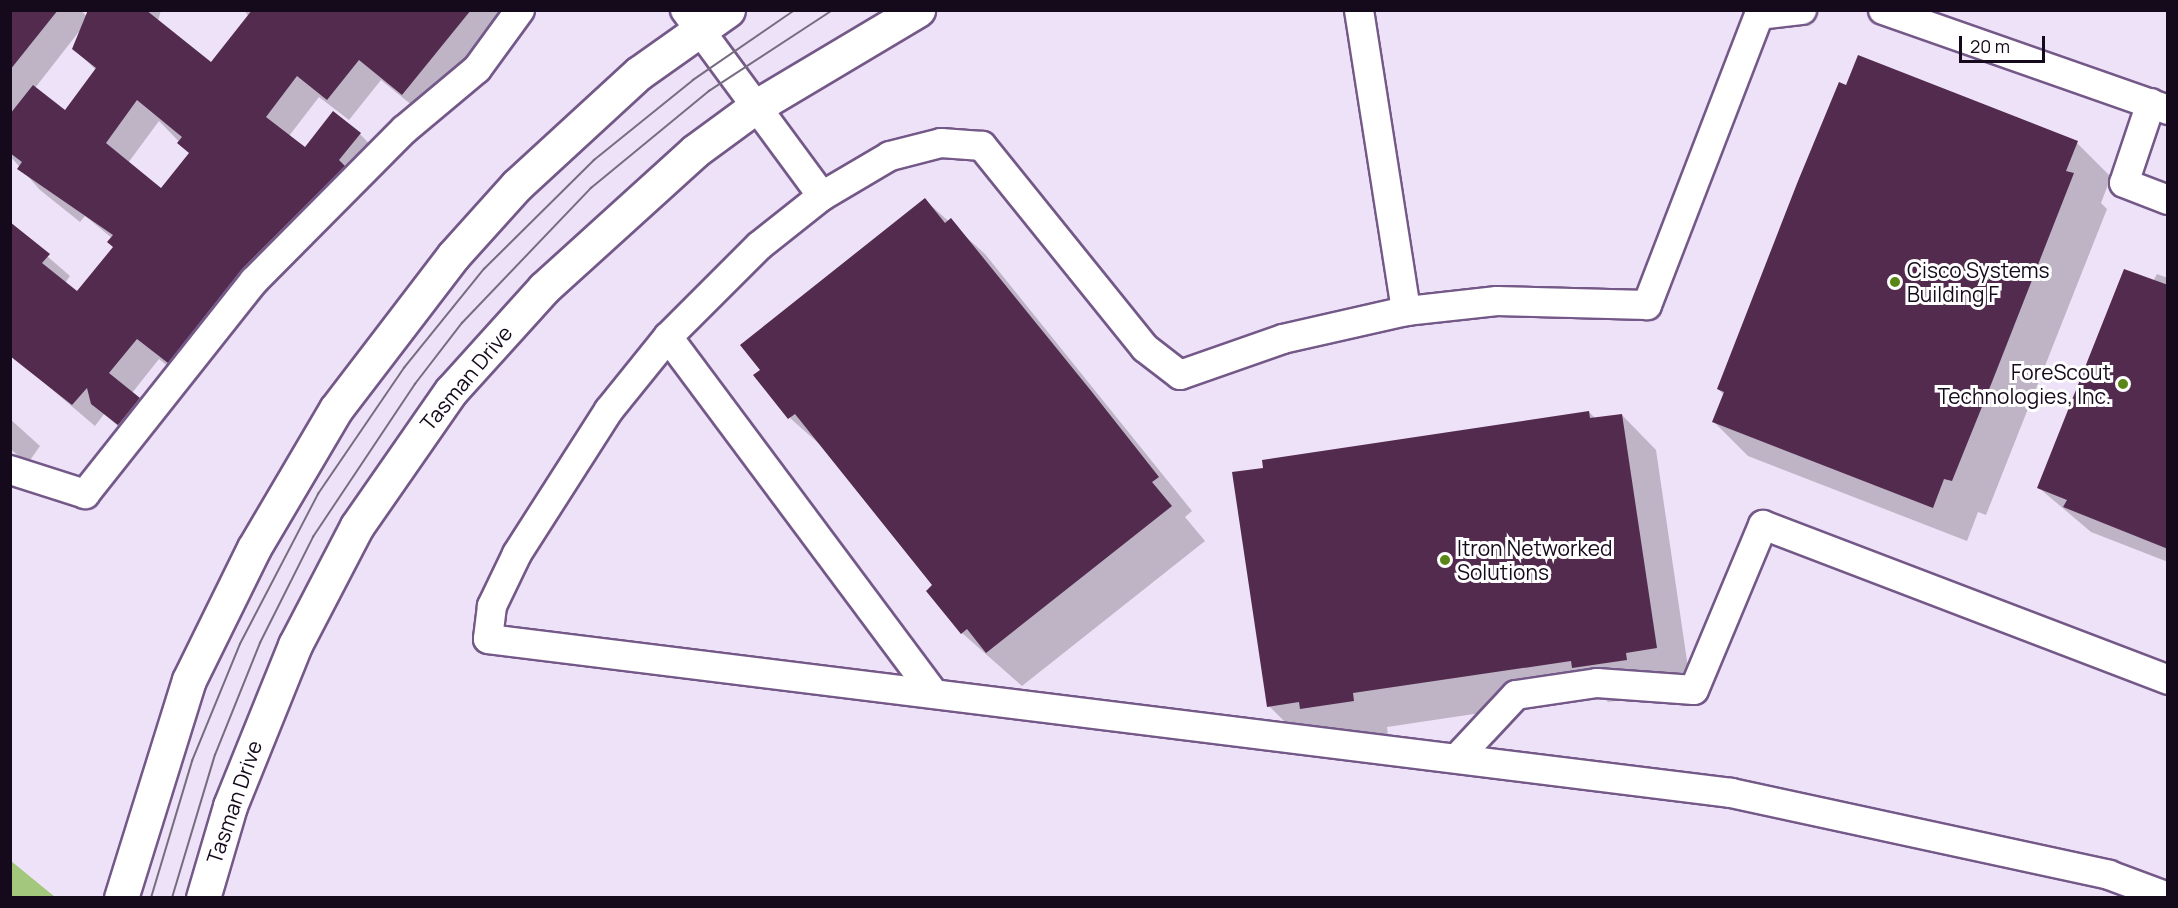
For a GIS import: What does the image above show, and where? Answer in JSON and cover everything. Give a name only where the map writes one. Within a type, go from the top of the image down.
[{"type":"main road","points":[[121,897],[189,680],[287,488],[394,329],[453,256],[573,129],[692,20],[728,10]]},
{"type":"main road","name":"Tasman Drive","points":[[202,897],[269,707],[357,526],[451,391],[602,233],[755,107],[918,10]]},
{"type":"street","points":[[10,470],[85,494],[255,281],[404,130],[477,69],[520,10]]},
{"type":"street","points":[[1359,10],[1406,310]]},
{"type":"street","points":[[1802,10],[1759,15],[1647,305],[1497,301],[1406,310],[1283,339],[1180,375],[1145,348],[982,146],[941,143],[890,156],[822,196],[759,246],[668,337],[609,410],[517,554],[492,606],[488,639],[1458,757],[1731,793],[2109,875],[2168,897]]},
{"type":"street","points":[[1883,10],[2159,107],[2124,183],[2168,200]]},
{"type":"street","points":[[692,20],[822,196]]},
{"type":"street","points":[[668,337],[933,693]]},
{"type":"street","points":[[1458,757],[1516,695],[1597,683],[1695,690],[1763,525],[2168,680]]},
{"type":"shaded area","points":[[11,861],[55,897],[11,897]]},
{"type":"building","points":[[10,10],[58,10],[10,70]]},
{"type":"building","points":[[88,10],[146,10],[211,62],[252,10],[471,10],[402,95],[359,60],[327,100],[297,76],[266,117],[305,147],[333,111],[361,133],[339,160],[345,166],[242,269],[168,363],[137,339],[109,373],[140,398],[118,425],[91,404],[87,388],[72,405],[10,356],[10,222],[50,254],[42,263],[77,291],[113,247],[107,242],[113,235],[17,169],[22,162],[10,153],[10,114],[33,85],[65,110],[96,68],[72,49]],"holes":[[[137,100],[182,137],[177,143],[189,153],[161,188],[106,143]]]},
{"type":"building","name":"Cisco Systems Building F","points":[[1858,55],[2078,141],[2066,171],[2074,173],[1992,382],[1952,481],[1944,479],[1933,508],[1712,422],[1724,392],[1717,389],[1798,181],[1839,82],[1846,85]]},
{"type":"building","points":[[925,198],[945,223],[951,218],[1092,392],[1159,477],[1152,482],[1172,506],[986,653],[967,629],[961,634],[926,591],[932,585],[795,414],[788,419],[753,375],[760,370],[740,345]]},
{"type":"building","name":"ForeScout Technologies, Inc.","points":[[2124,269],[2168,285],[2168,549],[2063,507],[2067,500],[2037,488]]},
{"type":"building","name":"Itron Networked Solutions","points":[[1589,411],[1590,418],[1622,414],[1657,648],[1626,653],[1627,660],[1572,668],[1571,661],[1353,693],[1354,701],[1300,709],[1299,702],[1267,707],[1232,472],[1263,468],[1262,460]]},
{"type":"tram line","points":[[151,898],[192,761],[240,644],[318,494],[404,368],[484,269],[594,160],[693,80],[795,10]]},
{"type":"tram line","points":[[172,898],[215,755],[260,643],[313,537],[415,384],[462,323],[591,188],[709,91],[833,10]]},
{"type":"place","name":"Cisco Systems Building F","points":[[1895,282]]},
{"type":"place","name":"ForeScout Technologies, Inc.","points":[[2123,384]]},
{"type":"place","name":"Itron Networked Solutions","points":[[1445,560]]}]
